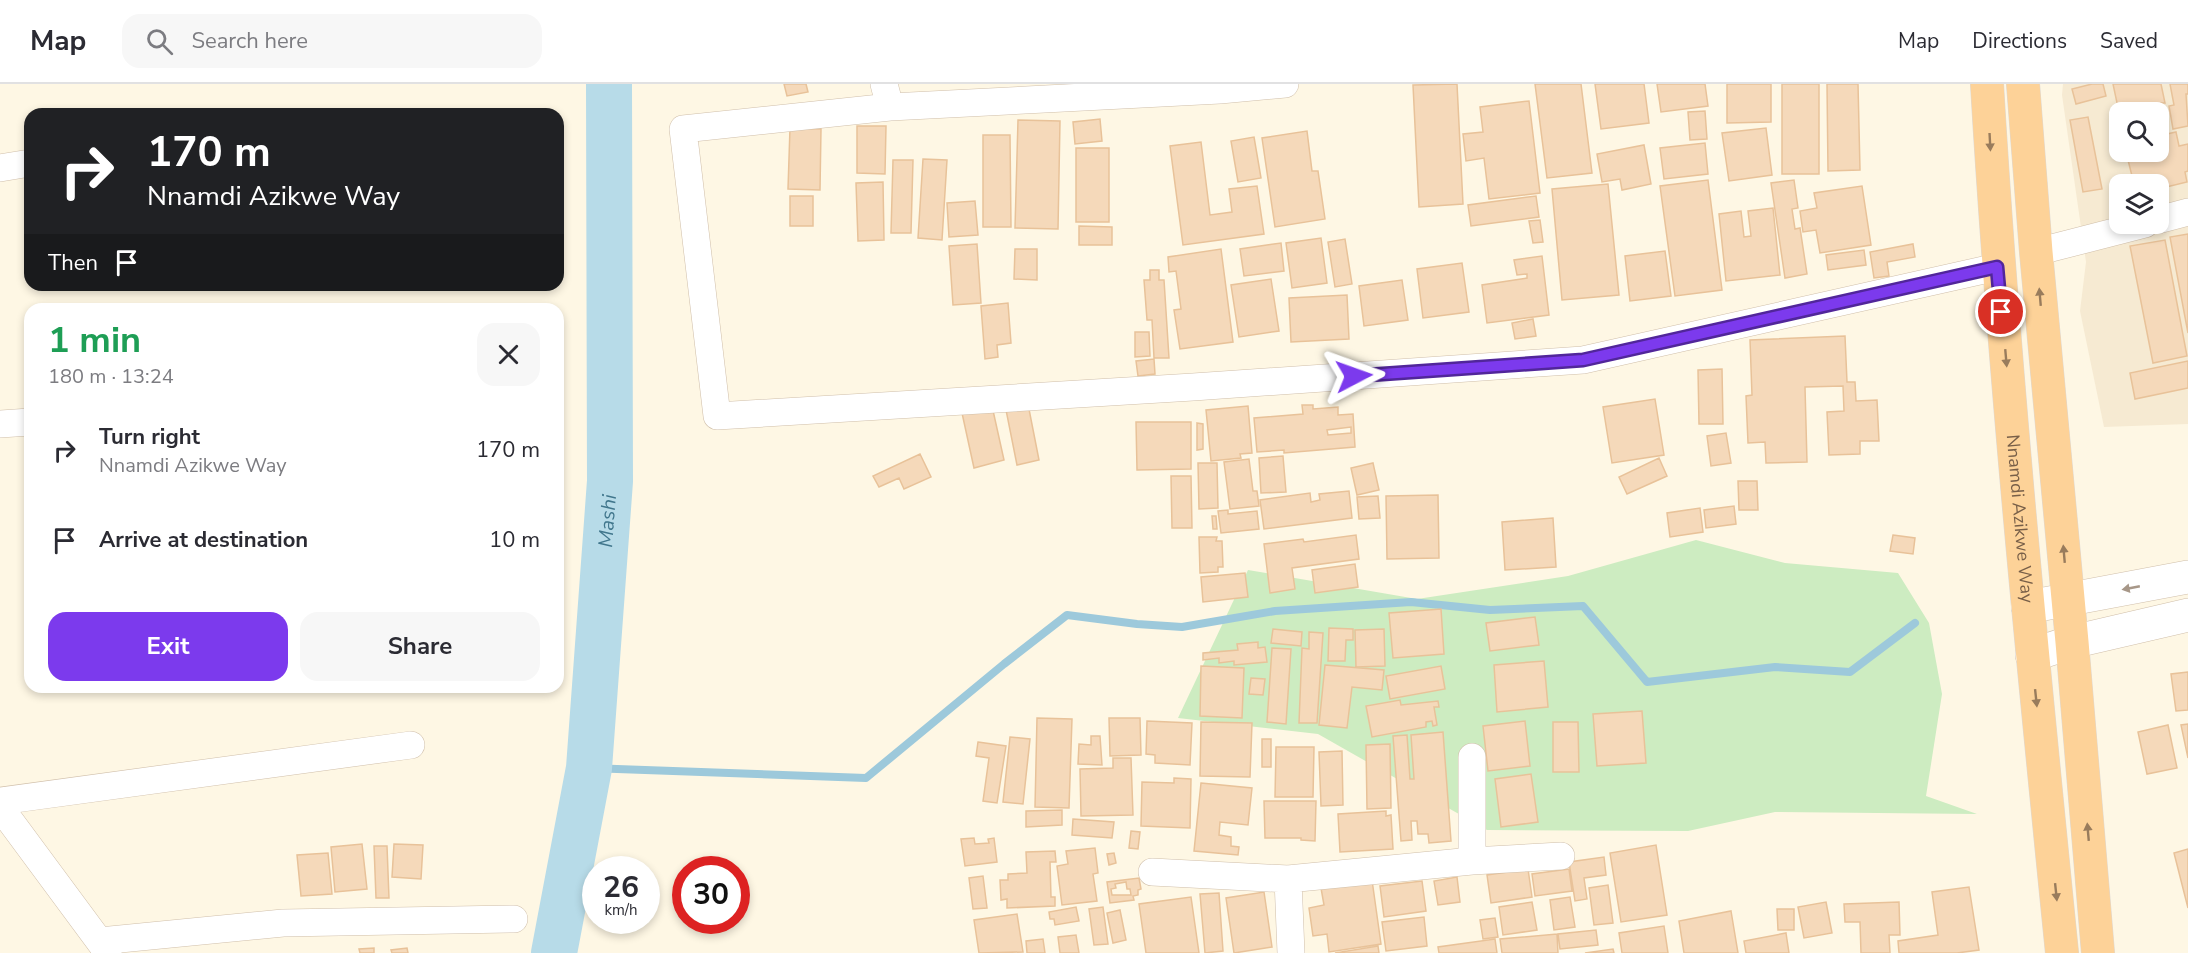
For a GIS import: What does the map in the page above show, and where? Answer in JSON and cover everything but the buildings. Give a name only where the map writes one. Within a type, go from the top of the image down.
[{"type":"highway","name":"Nnamdi Azikwe Way","points":[[1987,84],[1997,267],[2062,953]]},
{"type":"highway","points":[[2023,84],[2036,252],[2073,642],[2098,953]]},
{"type":"street","points":[[1285,84],[1220,90],[887,96],[683,129],[717,416],[1583,360],[1997,267]]},
{"type":"street","points":[[0,168],[24,164]]},
{"type":"street","points":[[2169,217],[2188,212]]},
{"type":"street","points":[[2036,252],[2109,233]]},
{"type":"street","points":[[0,424],[24,422]]},
{"type":"street","points":[[2028,607],[2188,577]]},
{"type":"street","points":[[2032,655],[2073,642],[2188,615]]},
{"type":"street","points":[[0,801],[411,745]]},
{"type":"street","points":[[1472,757],[1472,861]]},
{"type":"street","points":[[0,807],[104,947],[282,923],[514,919]]},
{"type":"street","points":[[1152,872],[1288,879],[1472,861],[1561,856]]},
{"type":"street","points":[[1288,879],[1291,953]]},
{"type":"shaded area","points":[[2063,84],[2188,84],[2188,424],[2104,427],[2080,311],[2086,262],[2062,95]]},
{"type":"green space","points":[[1696,540],[1785,563],[1898,573],[1929,623],[1942,694],[1926,796],[1977,814],[1775,812],[1688,831],[1487,830],[1318,734],[1178,718],[1248,570],[1417,599],[1568,576]]},
{"type":"waterway","name":"Mashi","points":[[554,953],[589,768],[610,481],[609,84]]},
{"type":"waterway","points":[[589,768],[866,778],[1067,615],[1182,627],[1275,611],[1411,602],[1490,610],[1583,606],[1647,682],[1775,667],[1850,672],[1915,623]]},
{"type":"route","points":[[1354,376],[1583,360],[1997,267],[2001,312]]}]
